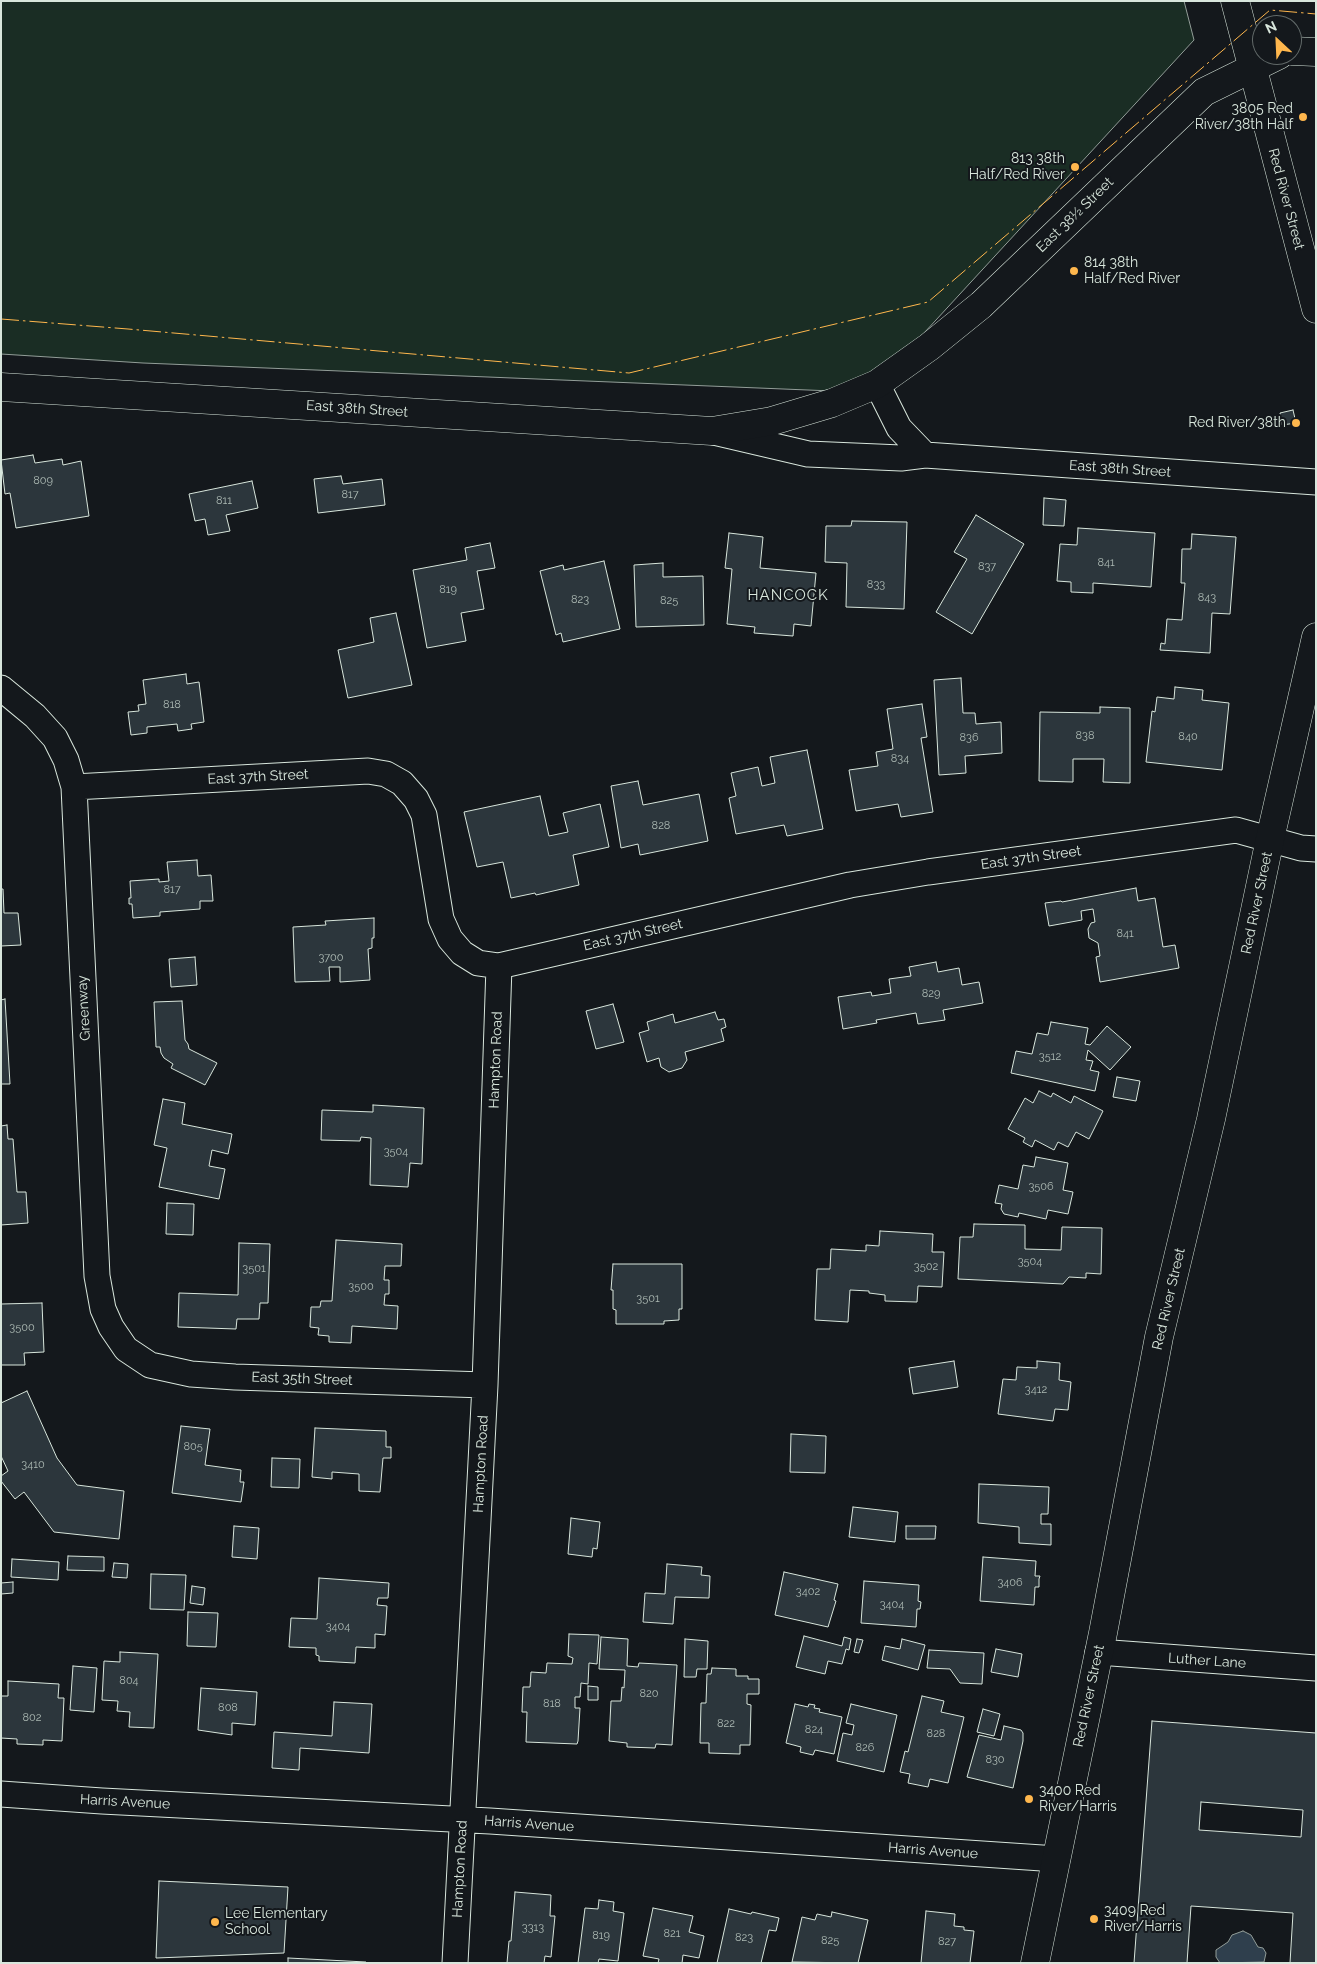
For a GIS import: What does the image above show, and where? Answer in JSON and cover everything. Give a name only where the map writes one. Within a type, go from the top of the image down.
[{"type":"main road","name":"Red River Street","points":[[1235,1],[1316,309]]},
{"type":"main road","points":[[1302,51],[1316,52]]},
{"type":"main road","name":"East 38½ Street","points":[[877,384],[929,347],[981,305],[1204,92],[1258,65]]},
{"type":"main road","name":"East 38th Street","points":[[1,387],[712,431],[772,420],[832,403],[877,384]]},
{"type":"main road","name":"Red River Street","points":[[1035,1963],[1159,1337],[1211,1119],[1270,839],[1316,637]]},
{"type":"street","points":[[877,384],[900,428],[925,455]]},
{"type":"street","name":"East 38th Street","points":[[712,431],[808,454],[901,458],[925,455],[1316,482]]},
{"type":"street","name":"Greenway","points":[[1,688],[35,716],[55,738],[66,760],[74,787],[97,1276],[103,1309],[126,1349]]},
{"type":"street","name":"East 37th Street","points":[[74,787],[368,771],[386,774],[402,783],[416,799],[424,815],[441,920],[450,939],[462,953],[478,963],[499,966],[850,885],[928,872],[1236,830],[1301,848],[1316,849]]},
{"type":"street","name":"Hampton Road","points":[[455,1963],[485,1385],[499,966]]},
{"type":"street","name":"East 35th Street","points":[[126,1349],[150,1365],[191,1374],[235,1378],[485,1385]]},
{"type":"street","name":"Luther Lane","points":[[1098,1652],[1316,1668]]},
{"type":"street","name":"Harris Avenue","points":[[1,1794],[463,1820],[1057,1859]]},
{"type":"green space","points":[[1,1],[1184,1],[1194,40],[877,384],[857,392],[143,363],[1,354]]},
{"type":"water","points":[[1243,1931],[1251,1935],[1258,1947],[1263,1948],[1266,1953],[1264,1962],[1220,1963],[1216,1957],[1216,1950],[1228,1942],[1232,1935]]},
{"type":"building","points":[[1293,410],[1296,423],[1282,425],[1280,413]]},
{"type":"building","points":[[33,455],[35,463],[62,459],[63,465],[81,461],[89,516],[16,528],[10,493],[5,494],[1,460]]},
{"type":"building","points":[[341,476],[343,484],[382,479],[385,505],[318,513],[314,479]]},
{"type":"building","points":[[252,481],[258,508],[226,515],[230,531],[208,535],[205,519],[195,521],[189,494]]},
{"type":"building","points":[[1044,498],[1066,500],[1064,526],[1043,525]]},
{"type":"building","points":[[976,515],[1024,544],[972,634],[936,612],[967,559],[954,552]]},
{"type":"building","points":[[852,521],[907,522],[904,609],[846,607],[847,563],[825,562],[826,526],[851,526]]},
{"type":"building","points":[[1078,528],[1155,533],[1151,587],[1093,583],[1093,593],[1071,592],[1071,582],[1057,581],[1060,544],[1077,545]]},
{"type":"building","points":[[729,533],[763,537],[760,568],[816,573],[811,626],[794,624],[793,636],[754,633],[755,627],[727,624],[732,569],[725,568]]},
{"type":"building","points":[[1192,534],[1236,537],[1230,614],[1212,613],[1210,653],[1160,650],[1161,643],[1165,644],[1167,619],[1182,620],[1185,583],[1181,583],[1182,549],[1191,549]]},
{"type":"building","points":[[490,543],[495,568],[477,571],[484,609],[461,613],[466,641],[427,648],[413,570],[467,560],[465,548]]},
{"type":"building","points":[[604,561],[620,629],[563,642],[561,633],[556,635],[540,571],[563,565],[564,570]]},
{"type":"building","points":[[663,563],[663,577],[703,576],[704,625],[636,627],[634,565]]},
{"type":"building","points":[[396,613],[412,685],[348,698],[338,650],[374,642],[370,618]]},
{"type":"building","points":[[186,674],[187,684],[199,682],[204,722],[191,724],[192,729],[178,731],[177,724],[147,727],[147,733],[131,735],[128,712],[139,711],[138,705],[146,704],[143,680]]},
{"type":"building","points":[[961,678],[963,713],[975,713],[976,724],[1001,722],[1002,753],[965,756],[966,773],[939,775],[934,680]]},
{"type":"building","points":[[1175,687],[1203,690],[1202,700],[1229,703],[1222,770],[1146,762],[1152,711],[1155,712],[1157,697],[1174,699]]},
{"type":"building","points":[[922,704],[927,737],[921,738],[933,812],[901,817],[898,804],[856,811],[849,770],[878,766],[876,752],[893,749],[887,709]]},
{"type":"building","points":[[1100,707],[1130,708],[1130,783],[1103,782],[1104,759],[1073,759],[1073,782],[1039,781],[1040,712],[1100,713]]},
{"type":"building","points":[[807,750],[823,829],[787,836],[784,825],[736,834],[729,798],[736,796],[731,773],[758,767],[762,786],[775,783],[770,757]]},
{"type":"building","points":[[638,781],[643,805],[699,794],[708,841],[640,855],[638,844],[621,848],[611,786]]},
{"type":"building","points":[[540,796],[549,836],[568,832],[563,813],[600,804],[609,847],[573,855],[579,885],[536,895],[535,893],[511,898],[503,862],[477,867],[464,812]]},
{"type":"building","points":[[197,860],[198,876],[211,875],[213,901],[200,901],[200,909],[160,912],[160,916],[133,918],[132,904],[129,904],[129,898],[131,898],[130,881],[159,879],[159,882],[169,881],[167,862]]},
{"type":"building","points":[[1136,888],[1138,901],[1155,898],[1163,947],[1175,945],[1179,968],[1100,982],[1096,957],[1100,956],[1098,943],[1089,938],[1088,929],[1091,923],[1095,922],[1093,909],[1081,911],[1082,920],[1049,926],[1045,903],[1062,902]]},
{"type":"building","points":[[1,889],[3,889],[4,913],[18,913],[21,945],[1,946]]},
{"type":"building","points":[[374,918],[374,938],[372,938],[372,948],[368,949],[370,980],[340,982],[340,967],[329,967],[330,981],[295,982],[293,927],[326,925],[325,921]]},
{"type":"building","points":[[195,957],[197,985],[171,987],[169,959]]},
{"type":"building","points":[[936,962],[938,972],[959,968],[962,985],[979,982],[983,1003],[943,1010],[945,1020],[918,1024],[916,1013],[876,1020],[877,1023],[843,1029],[838,997],[871,992],[872,996],[891,993],[889,979],[911,976],[909,967]]},
{"type":"building","points":[[5,999],[10,1084],[1,1084],[1,1000]]},
{"type":"building","points":[[182,1001],[185,1040],[189,1049],[217,1063],[205,1085],[171,1068],[173,1064],[164,1058],[160,1047],[156,1047],[154,1002]]},
{"type":"building","points":[[613,1004],[624,1042],[596,1049],[586,1011]]},
{"type":"building","points":[[715,1012],[718,1020],[724,1019],[726,1027],[721,1029],[724,1041],[685,1052],[687,1060],[682,1068],[669,1072],[661,1067],[659,1058],[647,1062],[639,1033],[649,1030],[647,1022],[673,1014],[675,1023]]},
{"type":"building","points":[[1051,1022],[1088,1028],[1085,1044],[1090,1045],[1107,1026],[1131,1047],[1110,1070],[1088,1050],[1086,1060],[1093,1061],[1090,1070],[1099,1072],[1095,1091],[1011,1073],[1016,1051],[1032,1054],[1037,1033],[1048,1035]]},
{"type":"building","points":[[1117,1077],[1140,1081],[1136,1101],[1113,1097]]},
{"type":"building","points":[[1039,1091],[1051,1097],[1053,1093],[1071,1103],[1074,1096],[1103,1111],[1089,1139],[1076,1132],[1068,1147],[1058,1142],[1054,1150],[1035,1140],[1032,1147],[1023,1142],[1025,1138],[1008,1129],[1025,1098],[1033,1103]]},
{"type":"building","points":[[163,1099],[185,1103],[182,1124],[232,1134],[228,1154],[212,1150],[209,1166],[225,1169],[219,1199],[159,1187],[167,1148],[154,1145]]},
{"type":"building","points":[[373,1105],[424,1108],[422,1164],[410,1163],[408,1187],[370,1185],[371,1138],[361,1137],[360,1141],[321,1140],[322,1110],[373,1112]]},
{"type":"building","points":[[7,1125],[8,1139],[13,1139],[17,1192],[26,1192],[28,1223],[1,1225],[1,1126]]},
{"type":"building","points":[[1036,1157],[1068,1163],[1063,1190],[1073,1192],[1068,1214],[1048,1210],[1046,1219],[1019,1213],[1018,1217],[1004,1214],[1001,1209],[1002,1204],[995,1203],[999,1185],[1018,1189],[1023,1165],[1034,1167]]},
{"type":"building","points":[[167,1203],[194,1204],[193,1235],[166,1234]]},
{"type":"building","points":[[974,1224],[1025,1225],[1025,1249],[1061,1250],[1062,1227],[1102,1228],[1101,1274],[1086,1273],[1086,1278],[1069,1277],[1063,1284],[958,1279],[960,1237],[973,1237]]},
{"type":"building","points":[[880,1231],[933,1234],[932,1252],[944,1252],[942,1287],[918,1286],[917,1302],[885,1301],[885,1295],[869,1293],[869,1291],[850,1290],[848,1322],[815,1320],[817,1269],[830,1269],[831,1249],[866,1251],[866,1245],[879,1246]]},
{"type":"building","points":[[336,1240],[402,1244],[401,1266],[385,1266],[384,1280],[389,1280],[389,1294],[385,1294],[384,1305],[398,1306],[397,1329],[352,1326],[351,1343],[329,1342],[329,1336],[318,1335],[319,1328],[310,1327],[311,1307],[320,1307],[321,1301],[332,1301]]},
{"type":"building","points":[[239,1243],[270,1244],[268,1303],[260,1303],[259,1319],[237,1319],[236,1329],[178,1327],[179,1293],[238,1295]]},
{"type":"building","points":[[613,1264],[682,1264],[682,1309],[679,1309],[679,1320],[664,1321],[664,1324],[616,1324],[616,1310],[613,1309],[613,1290],[611,1290]]},
{"type":"building","points":[[42,1303],[44,1352],[24,1353],[25,1365],[1,1365],[1,1304]]},
{"type":"building","points":[[954,1361],[958,1387],[913,1394],[909,1368]]},
{"type":"building","points":[[1037,1361],[1060,1363],[1059,1380],[1071,1382],[1068,1410],[1055,1409],[1053,1421],[998,1414],[1003,1379],[1016,1380],[1017,1367],[1037,1368]]},
{"type":"building","points":[[27,1391],[57,1458],[77,1485],[124,1491],[119,1539],[54,1532],[24,1492],[15,1499],[1,1481],[1,1476],[8,1471],[1,1456],[1,1403]]},
{"type":"building","points":[[181,1426],[210,1429],[205,1465],[241,1470],[240,1482],[244,1482],[241,1502],[172,1493]]},
{"type":"building","points":[[315,1428],[386,1431],[386,1447],[391,1447],[391,1458],[383,1458],[380,1492],[359,1491],[359,1474],[332,1472],[332,1479],[312,1477]]},
{"type":"building","points":[[791,1434],[826,1436],[825,1473],[790,1472]]},
{"type":"building","points":[[272,1458],[300,1459],[299,1488],[271,1487]]},
{"type":"building","points":[[979,1484],[1049,1487],[1048,1514],[1041,1514],[1041,1524],[1051,1524],[1051,1545],[1019,1543],[1019,1527],[978,1523]]},
{"type":"building","points":[[853,1507],[898,1512],[895,1542],[849,1537]]},
{"type":"building","points":[[571,1518],[600,1522],[597,1549],[593,1548],[592,1557],[568,1554]]},
{"type":"building","points":[[234,1526],[259,1528],[257,1559],[232,1557]]},
{"type":"building","points":[[906,1526],[936,1526],[935,1539],[906,1539]]},
{"type":"building","points":[[68,1556],[104,1557],[104,1571],[67,1570]]},
{"type":"building","points":[[983,1557],[1036,1561],[1035,1576],[1040,1576],[1039,1587],[1035,1587],[1034,1605],[980,1601]]},
{"type":"building","points":[[12,1559],[59,1562],[58,1580],[11,1577]]},
{"type":"building","points":[[114,1563],[128,1564],[127,1578],[112,1577]]},
{"type":"building","points":[[667,1564],[702,1567],[701,1575],[710,1576],[709,1598],[675,1597],[673,1624],[643,1622],[645,1593],[665,1594]]},
{"type":"building","points":[[784,1572],[838,1584],[834,1600],[836,1601],[828,1627],[775,1615]]},
{"type":"building","points":[[151,1574],[186,1575],[184,1610],[150,1609]]},
{"type":"building","points":[[319,1578],[389,1583],[388,1598],[378,1598],[377,1605],[387,1606],[385,1635],[375,1634],[375,1648],[356,1647],[355,1663],[319,1661],[319,1656],[316,1655],[316,1648],[289,1647],[291,1618],[317,1619]]},
{"type":"building","points":[[864,1581],[919,1585],[918,1601],[921,1602],[920,1609],[917,1609],[916,1627],[861,1623]]},
{"type":"building","points":[[13,1582],[13,1593],[1,1594],[1,1583]]},
{"type":"building","points":[[192,1586],[205,1588],[203,1605],[190,1603]]},
{"type":"building","points":[[188,1612],[218,1613],[216,1647],[187,1646]]},
{"type":"building","points":[[569,1634],[599,1635],[597,1664],[589,1663],[588,1684],[581,1683],[580,1697],[575,1697],[575,1708],[580,1708],[577,1744],[526,1742],[527,1712],[522,1712],[523,1687],[530,1687],[531,1672],[546,1673],[547,1663],[572,1664],[573,1658],[568,1656]]},
{"type":"building","points":[[804,1636],[842,1646],[844,1637],[851,1639],[849,1650],[846,1649],[842,1664],[828,1661],[825,1674],[796,1667]]},
{"type":"building","points":[[601,1637],[628,1639],[627,1666],[638,1667],[639,1663],[677,1665],[672,1745],[656,1744],[655,1748],[627,1747],[627,1743],[609,1741],[611,1701],[621,1701],[625,1670],[599,1669]]},
{"type":"building","points":[[685,1639],[708,1641],[707,1669],[697,1669],[696,1677],[684,1677]]},
{"type":"building","points":[[857,1639],[863,1640],[859,1653],[854,1652]]},
{"type":"building","points":[[902,1639],[925,1645],[918,1670],[882,1660],[885,1646],[900,1649]]},
{"type":"building","points":[[996,1649],[1022,1654],[1018,1677],[991,1672]]},
{"type":"building","points":[[929,1650],[984,1653],[982,1684],[960,1683],[950,1669],[927,1668]]},
{"type":"building","points":[[120,1652],[158,1654],[154,1728],[129,1727],[130,1712],[117,1711],[118,1701],[102,1700],[104,1661],[120,1662]]},
{"type":"building","points":[[73,1666],[97,1668],[94,1712],[70,1710]]},
{"type":"building","points":[[712,1668],[736,1669],[736,1676],[748,1676],[748,1679],[759,1679],[759,1694],[747,1694],[747,1704],[751,1705],[750,1745],[740,1745],[740,1754],[709,1753],[709,1743],[700,1743],[701,1703],[706,1703],[707,1674],[711,1674]]},
{"type":"building","points":[[8,1681],[59,1684],[58,1698],[64,1698],[62,1741],[43,1740],[43,1745],[17,1744],[17,1739],[1,1738],[1,1696],[8,1696]]},
{"type":"building","points":[[588,1686],[598,1687],[598,1700],[588,1700]]},
{"type":"building","points":[[201,1688],[257,1692],[255,1725],[232,1723],[232,1735],[198,1730]]},
{"type":"building","points":[[922,1696],[944,1701],[941,1712],[964,1717],[948,1783],[930,1779],[928,1787],[908,1783],[910,1774],[900,1772],[905,1751],[908,1752]]},
{"type":"building","points":[[334,1702],[372,1704],[369,1753],[300,1748],[299,1770],[272,1768],[274,1732],[332,1736]]},
{"type":"building","points":[[795,1704],[808,1707],[809,1704],[815,1705],[814,1708],[820,1709],[819,1712],[842,1717],[834,1754],[815,1750],[813,1755],[800,1752],[801,1747],[786,1743]]},
{"type":"building","points":[[851,1704],[897,1715],[884,1772],[837,1761],[843,1733],[852,1735],[854,1725],[846,1723]]},
{"type":"building","points":[[983,1709],[1000,1714],[994,1736],[977,1732]]},
{"type":"building","points":[[1152,1721],[1316,1733],[1316,1963],[1290,1963],[1293,1913],[1191,1906],[1187,1963],[1134,1963]],"holes":[[[1201,1802],[1303,1810],[1301,1837],[1199,1830]]]},
{"type":"building","points":[[1004,1726],[1021,1730],[1023,1733],[1013,1788],[967,1777],[979,1735],[1001,1740]]},
{"type":"building","points":[[159,1881],[288,1887],[284,1953],[156,1958]]},
{"type":"building","points":[[515,1892],[551,1895],[550,1916],[555,1916],[551,1957],[545,1956],[544,1963],[507,1963],[509,1941],[511,1941]]},
{"type":"building","points":[[599,1900],[614,1902],[613,1911],[624,1913],[618,1961],[599,1959],[598,1963],[578,1963],[585,1908],[598,1909]]},
{"type":"building","points":[[653,1908],[693,1916],[689,1932],[704,1936],[699,1958],[683,1955],[682,1963],[658,1963],[659,1959],[643,1956]]},
{"type":"building","points":[[729,1909],[779,1918],[776,1931],[769,1930],[761,1963],[717,1963]]},
{"type":"building","points":[[926,1911],[955,1914],[954,1926],[974,1931],[970,1963],[921,1963]]},
{"type":"building","points":[[832,1912],[868,1920],[858,1963],[792,1962],[802,1917],[815,1920],[817,1914],[831,1917]]},
{"type":"building","points":[[288,1958],[366,1962],[366,1963],[288,1963]]},
{"type":"power","points":[[1,319],[629,373],[928,302],[1270,10],[1316,14]]},
{"type":"place","name":"3805 Red River/38th Half","points":[[1303,117]]},
{"type":"place","name":"813 38th Half/Red River","points":[[1075,167]]},
{"type":"place","name":"814 38th Half/Red River","points":[[1074,271]]},
{"type":"place","name":"Red River/38th","points":[[1296,423]]},
{"type":"place","name":"3400 Red River/Harris","points":[[1029,1799]]},
{"type":"place","name":"3409 Red River/Harris","points":[[1094,1919]]},
{"type":"place","name":"Lee Elementary School","points":[[215,1922]]},
{"type":"district","name":"HANCOCK","points":[[788,595]]}]
